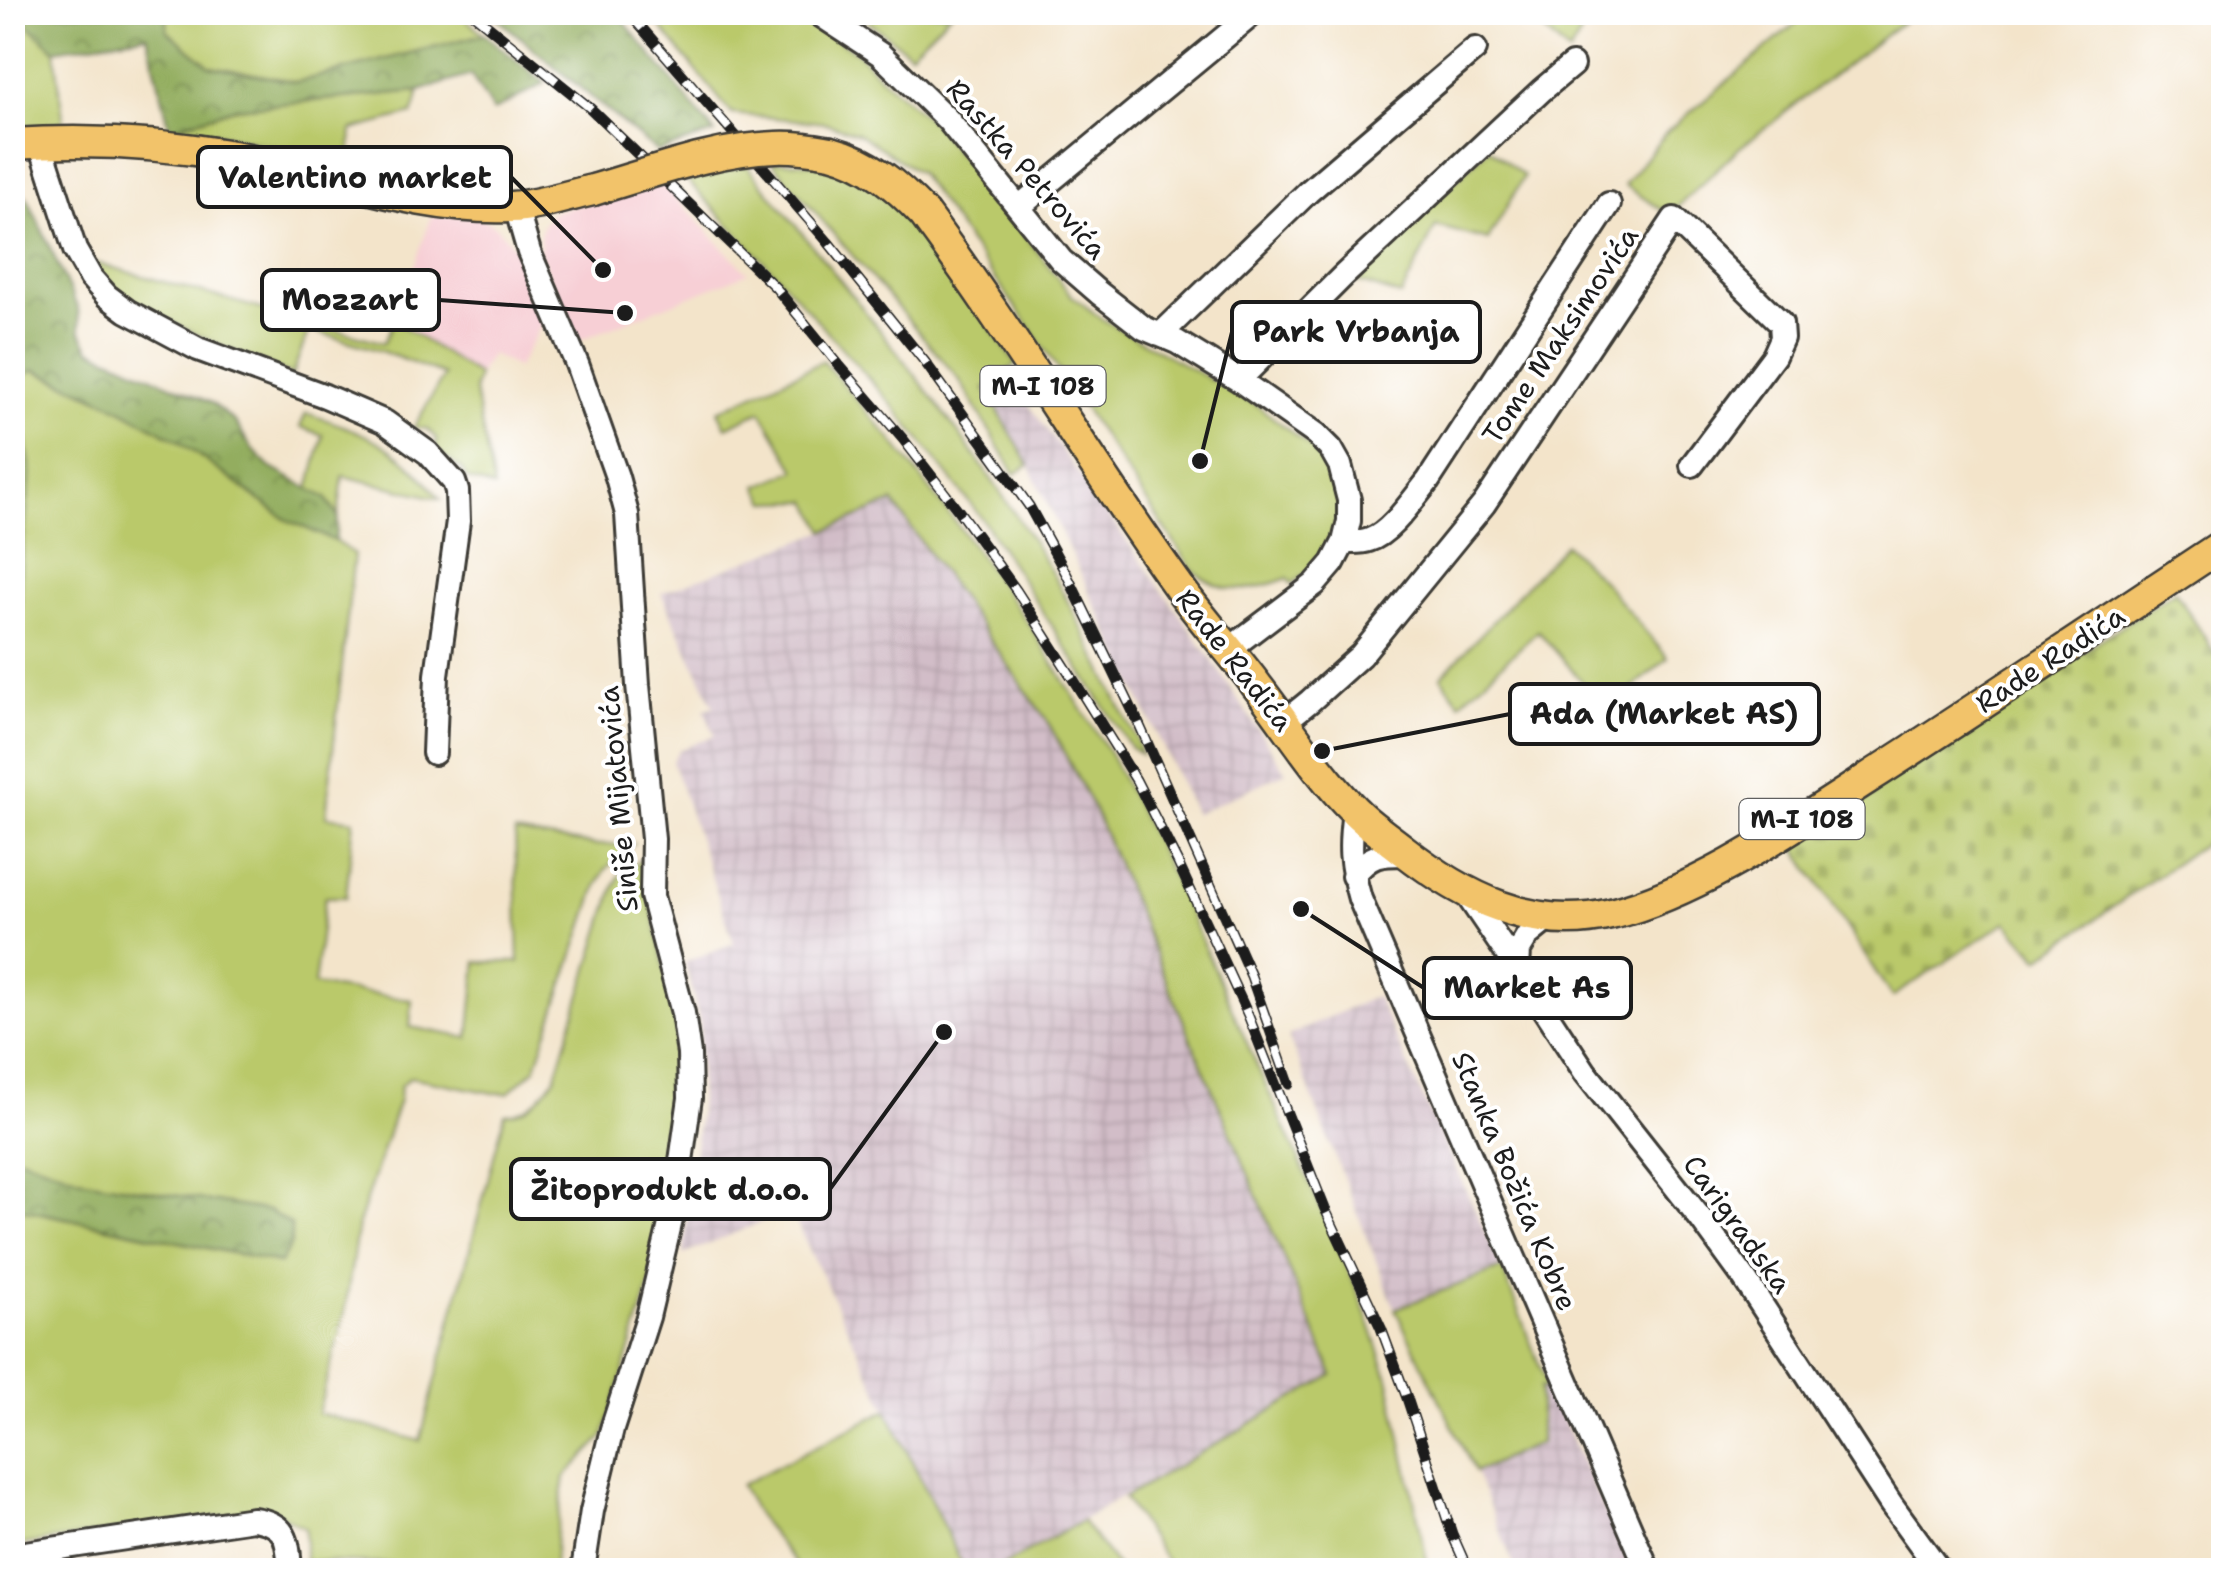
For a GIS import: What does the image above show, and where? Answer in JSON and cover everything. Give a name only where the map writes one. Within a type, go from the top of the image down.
[{"type":"main road","name":"M-I 108","points":[[26,143],[100,142],[172,147],[443,204],[516,207]]},
{"type":"main road","name":"Rade Radića","points":[[516,207],[593,190],[710,156],[776,146],[850,156],[881,174],[924,214],[1177,585],[1354,811],[1464,892],[1529,916],[1575,919],[1608,914],[1646,903],[1716,871],[1880,770],[2224,544]]},
{"type":"street","name":"Rastka Petrovića","points":[[816,12],[880,54],[948,120],[1060,260],[1144,328],[1239,380],[1331,449],[1349,500],[1344,542]]},
{"type":"street","points":[[1019,207],[1254,12]]},
{"type":"street","points":[[1160,335],[1308,192],[1475,48]]},
{"type":"street","points":[[1239,380],[1343,276],[1572,65]]},
{"type":"street","points":[[26,143],[74,250],[107,296],[198,349],[385,422],[428,453],[454,482],[458,520],[437,674],[434,753]]},
{"type":"street","points":[[1228,650],[1315,584],[1333,564],[1344,542],[1377,537],[1401,514],[1428,482],[1610,204]]},
{"type":"street","name":"Siniše Mijatovića","points":[[516,207],[528,252],[578,364],[627,514],[653,838],[652,896],[683,1013],[689,1054],[690,1098],[676,1203],[648,1317],[604,1462],[583,1570]]},
{"type":"street","name":"Tome Maksimovića","points":[[1284,722],[1360,655],[1484,504],[1674,220],[1781,323],[1782,338],[1774,356],[1692,464]]},
{"type":"street","name":"Stanka Božića Kobre","points":[[1354,811],[1349,847],[1360,899],[1648,1570]]},
{"type":"street","points":[[1354,876],[1373,857],[1409,854]]},
{"type":"street","name":"Carigradska","points":[[1464,892],[1585,1072],[1744,1278],[1891,1504],[1939,1570]]},
{"type":"street","points":[[1518,970],[1520,950],[1528,935],[1550,918]]},
{"type":"street","points":[[12,1554],[253,1519],[273,1523],[281,1530],[287,1539],[290,1570]]},
{"type":"shaded area","points":[[661,183],[748,273],[577,341],[540,253],[543,224],[553,212]]},
{"type":"shaded area","points":[[432,215],[478,216],[496,227],[528,265],[552,314],[517,368],[491,354],[478,375],[402,326],[408,308],[401,304]]},
{"type":"shaded area","points":[[1006,373],[1210,657],[1286,772],[1195,814],[1029,465],[984,388]]},
{"type":"shaded area","points":[[892,501],[1048,722],[1094,809],[1333,1376],[995,1570],[965,1570],[790,1210],[683,1255],[699,1113],[700,1039],[685,962],[734,943],[672,761],[679,750],[715,735],[704,710],[714,706],[661,593],[825,531]]},
{"type":"shaded area","points":[[1376,996],[1502,1268],[1395,1309],[1288,1036]]},
{"type":"shaded area","points":[[1540,1386],[1548,1388],[1632,1570],[1516,1570],[1475,1472],[1540,1443]]},
{"type":"green space","points":[[15,12],[55,50],[64,126],[13,129]]},
{"type":"green space","points":[[457,12],[484,34],[297,82],[210,66],[167,31],[167,13]]},
{"type":"green space","points":[[15,13],[167,13],[167,31],[210,66],[297,82],[484,34],[545,83],[493,111],[471,75],[419,91],[234,108],[170,129],[147,35],[55,50]]},
{"type":"green space","points":[[491,13],[617,13],[715,133],[657,152]]},
{"type":"green space","points":[[649,13],[796,13],[859,54],[937,126],[1071,295],[1102,319],[1258,406],[1317,452],[1337,489],[1339,508],[1324,552],[1307,573],[1291,584],[1288,578],[1238,589],[1215,584],[1192,569],[1029,326],[919,173],[859,134],[826,123],[732,114]]},
{"type":"green space","points":[[857,13],[951,13],[910,53]]},
{"type":"green space","points":[[1526,13],[1573,13],[1581,34],[1569,54]]},
{"type":"green space","points":[[1808,13],[1907,13],[1906,19],[1738,149],[1669,215],[1624,185],[1667,132]]},
{"type":"green space","points":[[419,91],[413,114],[352,130],[350,164],[218,134],[170,129],[234,108]]},
{"type":"green space","points":[[1489,148],[1524,176],[1488,240],[1436,226],[1401,296],[1352,280]]},
{"type":"green space","points":[[771,161],[820,164],[860,177],[921,227],[1016,364],[985,388],[1029,465],[1015,474],[959,379]]},
{"type":"green space","points":[[747,165],[905,362],[1015,515],[1072,609],[1136,738],[1140,754],[1131,748],[983,520],[895,408],[686,179]]},
{"type":"green space","points":[[13,182],[28,199],[78,309],[80,331],[90,349],[212,403],[235,422],[270,467],[326,498],[338,517],[335,541],[287,520],[176,439],[108,402],[35,370],[17,379],[31,473],[20,573],[21,690],[13,755]]},
{"type":"green space","points":[[89,261],[384,343],[401,304],[408,308],[402,326],[478,375],[474,389],[494,488],[467,479],[462,470],[436,450],[436,438],[427,429],[414,427],[444,375],[309,330],[292,375],[127,301]]},
{"type":"green space","points":[[823,361],[891,439],[1032,629],[1109,753],[1174,879],[1362,1301],[1388,1377],[1429,1570],[1172,1570],[1124,1498],[1333,1375],[1094,809],[1048,722],[893,502],[825,531],[809,501],[767,502],[758,486],[796,470],[761,411],[726,427],[718,411]]},
{"type":"green space","points":[[34,370],[108,402],[176,439],[287,520],[354,554],[326,816],[354,820],[346,897],[325,897],[314,985],[412,1000],[410,1027],[469,1038],[477,962],[519,962],[515,833],[595,845],[633,844],[605,870],[597,886],[535,1069],[508,1093],[410,1077],[400,1086],[399,1100],[358,1224],[344,1316],[318,1413],[420,1441],[505,1114],[528,1107],[555,1078],[619,876],[642,859],[676,1024],[681,1088],[656,1264],[604,1436],[565,1477],[554,1570],[305,1561],[305,1528],[262,1510],[13,1546],[12,1207],[279,1263],[13,1152],[12,1021],[17,992],[12,928],[12,755],[21,690],[20,573],[31,473],[16,379]]},
{"type":"green space","points":[[306,413],[385,446],[414,469],[441,499],[343,476],[338,517],[326,498],[309,489],[323,435],[300,427]]},
{"type":"green space","points":[[1565,544],[1602,580],[1668,658],[1607,710],[1538,631],[1460,703],[1441,677]]},
{"type":"green space","points":[[2175,591],[2223,666],[2223,830],[2040,958],[2006,922],[1892,997],[1792,842]]},
{"type":"green space","points":[[12,1152],[85,1180],[269,1211],[291,1225],[291,1244],[280,1263],[13,1207]]},
{"type":"green space","points":[[1502,1268],[1548,1388],[1540,1387],[1540,1443],[1475,1472],[1395,1309]]},
{"type":"green space","points":[[887,1410],[965,1570],[800,1570],[757,1515],[741,1485]]},
{"type":"green space","points":[[1082,1521],[1120,1570],[995,1570]]},
{"type":"waterway","points":[[12,454],[18,469],[12,485]]},
{"type":"railway","points":[[471,12],[590,108],[776,288],[958,510],[1073,679],[1136,780],[1248,1015],[1325,1209],[1381,1328],[1468,1570]]},
{"type":"railway","points":[[628,12],[828,242],[925,362],[1029,506],[1139,724],[1251,976],[1289,1084]]},
{"type":"place","name":"Valentino market","points":[[603,270]]},
{"type":"place","name":"Mozzart","points":[[625,313]]},
{"type":"place","name":"Park Vrbanja","points":[[1200,461]]},
{"type":"place","name":"Ada (Market AS)","points":[[1322,751]]},
{"type":"place","name":"Market As","points":[[1301,909]]},
{"type":"place","name":"Žitoprodukt d.o.o.","points":[[944,1032]]}]
